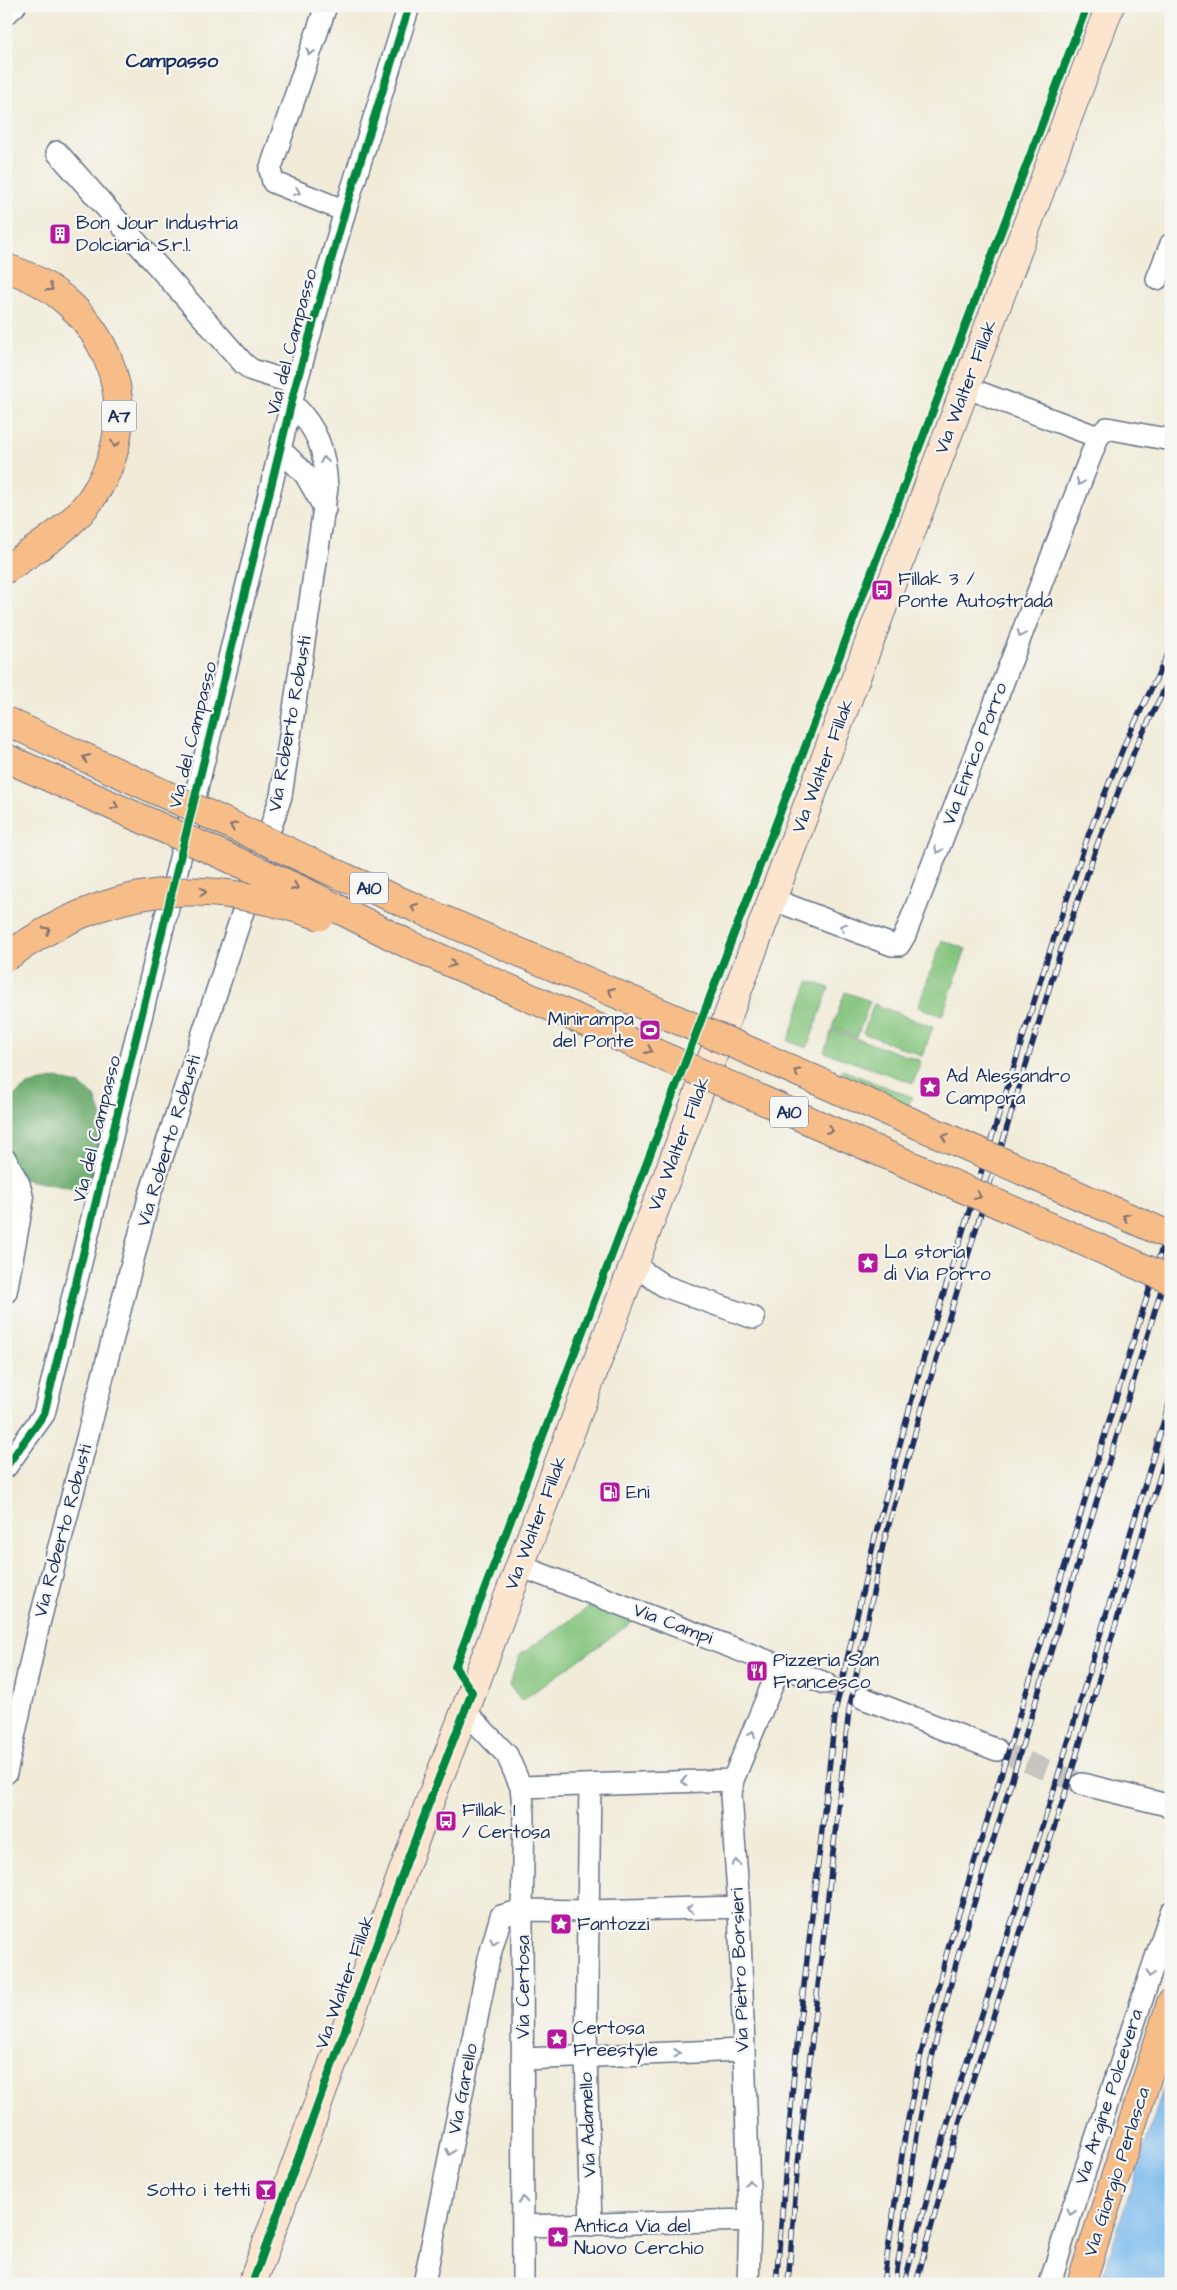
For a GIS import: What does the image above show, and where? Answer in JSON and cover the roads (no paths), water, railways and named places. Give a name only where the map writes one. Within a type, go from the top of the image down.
[{"type":"main road","name":"Via Walter Fillak","points":[[252,2284],[411,1850],[1110,6]]},
{"type":"main road","name":"A7","points":[[6,268],[22,273],[57,292],[86,320],[106,354],[118,392],[119,410],[115,447],[110,464],[93,497],[67,526],[6,569]]},
{"type":"main road","name":"A10","points":[[6,721],[344,877],[736,1045],[1171,1236]]},
{"type":"main road","name":"A10","points":[[6,758],[305,892],[408,944],[1171,1280]]},
{"type":"main road","name":"A10","points":[[6,956],[54,926],[89,910],[132,898],[190,891],[221,892],[276,902],[408,944]]},
{"type":"main road","name":"Via Giorgio Perlasca","points":[[1082,2284],[1171,2003]]},
{"type":"street","points":[[6,14],[15,6]]},
{"type":"street","points":[[326,6],[270,170],[273,182],[345,211]]},
{"type":"street","name":"Via del Campasso","points":[[6,1467],[44,1414],[293,393],[345,211],[409,6]]},
{"type":"street","name":"Via del Campasso","points":[[57,152],[244,364],[293,393]]},
{"type":"street","points":[[1157,278],[1171,244]]},
{"type":"street","points":[[965,386],[1098,437],[1107,428],[1169,436]]},
{"type":"street","name":"Via Roberto Robusti","points":[[6,1773],[39,1624],[150,1194],[281,796],[327,488],[321,444],[293,393]]},
{"type":"street","name":"Via Enrico Porro","points":[[772,899],[884,942],[899,945],[905,935],[1098,437]]},
{"type":"street","points":[[280,449],[305,474],[325,508]]},
{"type":"street","points":[[6,1160],[19,1184],[23,1200],[6,1292]]},
{"type":"street","points":[[634,1265],[664,1286],[754,1318]]},
{"type":"street","name":"Via Campi","points":[[520,1566],[825,1684]]},
{"type":"street","name":"Via Pietro Borsieri","points":[[748,2284],[750,2220],[739,1907],[731,1795],[733,1780],[780,1666]]},
{"type":"street","points":[[863,1698],[997,1750]]},
{"type":"street","name":"Via Certosa","points":[[465,1711],[507,1755],[521,1787],[524,1815],[522,1910],[523,2284]]},
{"type":"street","points":[[521,1787],[733,1780]]},
{"type":"street","points":[[1082,1784],[1171,1806]]},
{"type":"street","name":"Via Adamello","points":[[590,1785],[586,2056],[592,2225]]},
{"type":"street","points":[[522,1910],[588,1911],[739,1907]]},
{"type":"street","name":"Via Garello","points":[[424,2284],[489,1958],[501,1916],[522,1910]]},
{"type":"street","name":"Via Argine Polcevera","points":[[1050,2284],[1072,2210],[1171,1912]]},
{"type":"street","points":[[523,2059],[743,2050]]},
{"type":"street","points":[[523,2226],[750,2220]]},
{"type":"water","points":[[1171,2065],[1171,2284],[1100,2284]]},
{"type":"tunnel","points":[[825,1683],[863,1698]]},
{"type":"tunnel","points":[[997,1750],[1082,1784]]},
{"type":"railway","points":[[776,2284],[794,2072],[836,1708],[874,1541],[919,1373],[1050,950],[1089,833],[1126,741],[1171,648]]},
{"type":"railway","points":[[788,2284],[797,2173],[849,1710],[883,1545],[931,1377],[1060,953],[1099,840],[1136,747],[1171,676]]},
{"type":"railway","points":[[883,2284],[905,2135],[920,2058],[947,1952],[1171,1218]]},
{"type":"railway","points":[[895,2284],[917,2135],[931,2061],[958,1956],[1171,1258]]},
{"type":"railway","points":[[904,2284],[951,2111],[1052,1796],[1171,1397]]},
{"type":"railway","points":[[916,2284],[962,2113],[1063,1800],[1171,1439]]},
{"type":"place","name":"Bon Jour Industria Dolciaria S.r.l.","points":[[60,234]]},
{"type":"place","name":"Fillak 3 / Ponte Autostrada","points":[[882,590]]},
{"type":"place","name":"Minirampa del Ponte","points":[[650,1030]]},
{"type":"place","name":"Ad Alessandro Campora","points":[[930,1087]]},
{"type":"place","name":"La storia di Via Porro","points":[[868,1263]]},
{"type":"place","name":"Eni","points":[[610,1492]]},
{"type":"place","name":"Pizzeria San Francesco","points":[[757,1671]]},
{"type":"place","name":"Fillak 1 / Certosa","points":[[446,1821]]},
{"type":"place","name":"Fantozzi","points":[[561,1924]]},
{"type":"place","name":"Certosa Freestyle","points":[[557,2039]]},
{"type":"place","name":"Sotto i tetti","points":[[266,2190]]},
{"type":"place","name":"Antica Via del Nuovo Cerchio","points":[[558,2237]]},
{"type":"district","name":"Campasso","points":[[172,61]]}]
